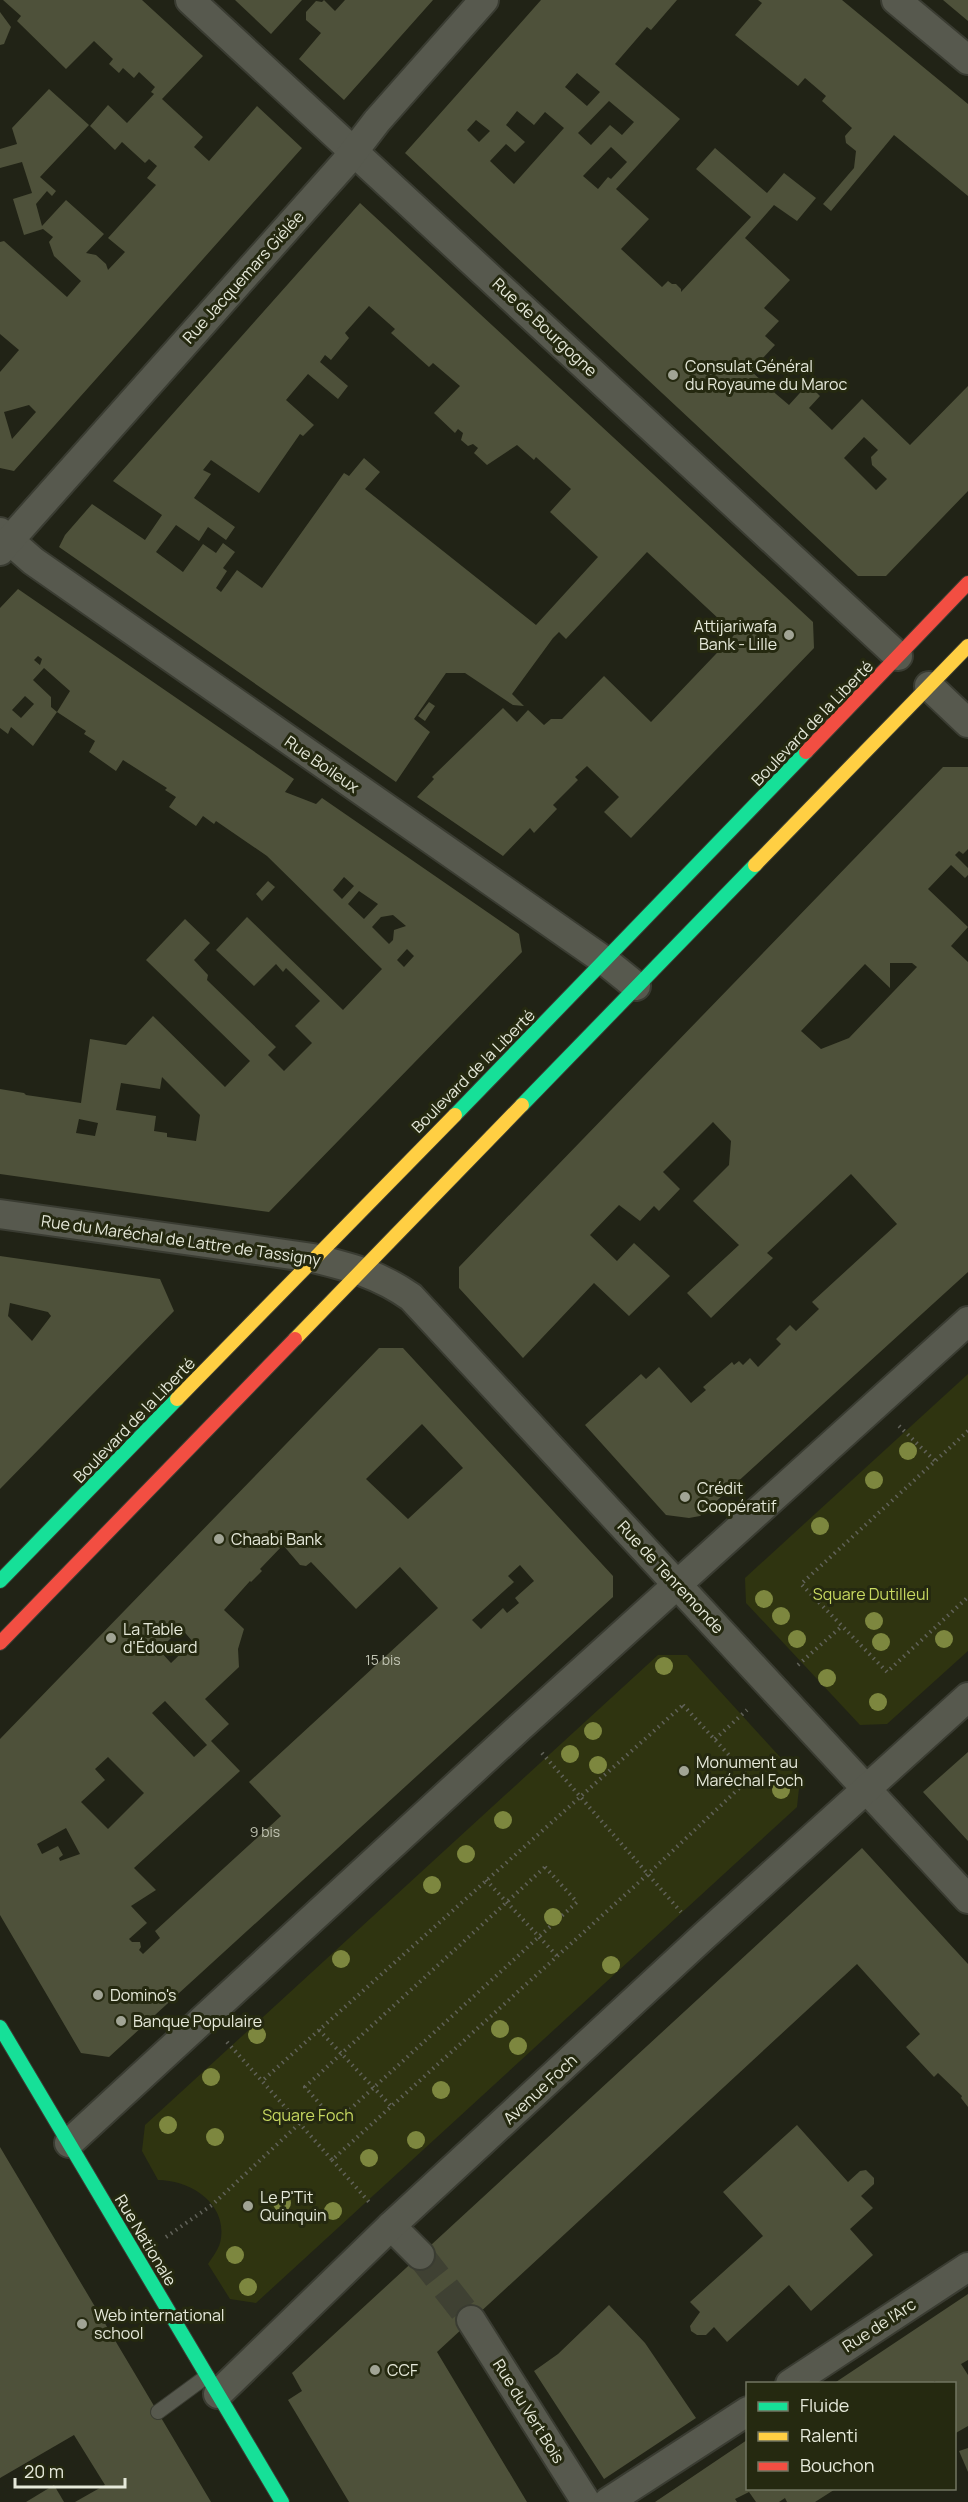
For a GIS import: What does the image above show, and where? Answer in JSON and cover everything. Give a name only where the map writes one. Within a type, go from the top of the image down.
[{"type":"main road","name":"Boulevard de la Liberté","points":[[0,1581],[605,961],[968,583]]},
{"type":"main road","points":[[0,1643],[968,646]]},
{"type":"main road","name":"Rue Nationale","points":[[0,2027],[282,2502]]},
{"type":"street","name":"Rue de Bourgogne","points":[[190,0],[898,656]]},
{"type":"street","name":"Rue Jacquemars Giélée","points":[[3,541],[354,150],[484,0]]},
{"type":"street","points":[[896,0],[968,60]]},
{"type":"street","name":"Rue Boileux","points":[[3,541],[605,961],[636,986]]},
{"type":"street","points":[[929,686],[968,723]]},
{"type":"street","name":"Rue du Maréchal de Lattre de Tassigny","points":[[0,1214],[313,1258],[362,1271]]},
{"type":"street","name":"Rue de Tenremonde","points":[[362,1271],[387,1280],[411,1297],[968,1899]]},
{"type":"street","points":[[69,2144],[519,1728],[968,1321]]},
{"type":"street","points":[[866,1789],[968,1697]]},
{"type":"street","name":"Avenue Foch","points":[[212,2385],[391,2226],[866,1789]]},
{"type":"street","points":[[391,2226],[420,2255]]},
{"type":"street","name":"Rue de l'Arc","points":[[793,2382],[968,2266]]},
{"type":"street","name":"Rue du Vert Bois","points":[[471,2320],[586,2502]]},
{"type":"street","points":[[608,2502],[746,2412]]},
{"type":"lane","points":[[158,2412],[212,2385]]},
{"type":"path","points":[[878,1403],[934,1461]]},
{"type":"path","points":[[968,1431],[801,1584],[887,1672],[968,1597]]},
{"type":"path","points":[[262,2081],[683,1705],[750,1778],[648,1874],[332,2160]]},
{"type":"path","points":[[519,1728],[704,1936]]},
{"type":"path","points":[[545,1867],[577,1902],[336,2122],[305,2087],[507,1902],[545,1867]]},
{"type":"path","points":[[486,1880],[557,1956]]},
{"type":"path","points":[[204,2020],[262,2081],[391,2226]]},
{"type":"path","points":[[319,2031],[391,2106]]},
{"type":"path","points":[[137,2258],[212,2205],[300,2123]]},
{"type":"green space","name":"Square Dutilleul","points":[[968,1374],[968,1651],[887,1724],[860,1725],[746,1603],[745,1578]]},
{"type":"green space","name":"Square Foch","points":[[658,1655],[687,1655],[800,1779],[797,1807],[256,2303],[230,2299],[208,2264],[221,2238],[218,2214],[203,2196],[193,2189],[182,2184],[158,2180],[142,2151],[145,2125]]},
{"type":"building","points":[[3,0],[142,0],[203,56],[162,99],[203,137],[194,147],[209,161],[257,106],[302,148],[14,471],[0,468],[0,372],[19,350],[0,334],[0,242],[4,241],[67,297],[81,281],[54,256],[49,242],[53,237],[43,229],[24,235],[13,199],[32,193],[22,162],[0,168],[0,149],[17,144],[12,128],[49,89],[89,125],[40,177],[56,191],[52,196],[47,191],[36,204],[42,226],[66,200],[104,234],[86,253],[96,255],[106,264],[108,270],[125,252],[108,238],[156,185],[147,178],[157,166],[149,159],[145,163],[122,142],[115,150],[90,126],[108,105],[127,123],[154,94],[151,92],[155,87],[139,72],[134,78],[123,68],[119,73],[109,64],[113,59],[94,41],[66,69],[17,21],[21,16]],"holes":[[[29,405],[36,412],[12,439],[4,412]]]},
{"type":"building","points":[[235,0],[302,0],[271,34]]},
{"type":"building","points":[[324,0],[335,11],[345,0],[433,0],[344,100],[299,59],[321,33],[306,20],[306,12],[316,1]]},
{"type":"building","points":[[541,0],[677,0],[651,30],[647,27],[615,64],[680,119],[616,189],[649,219],[621,249],[662,287],[668,281],[676,284],[681,292],[751,217],[696,169],[715,148],[767,193],[784,173],[816,198],[797,221],[774,205],[745,238],[790,280],[764,308],[779,321],[765,336],[775,345],[751,371],[789,405],[808,384],[820,396],[809,408],[832,430],[862,399],[910,445],[968,386],[968,491],[886,576],[858,576],[405,153]],"holes":[[[577,73],[600,92],[587,106],[565,87]],[[609,101],[634,122],[622,135],[610,125],[591,145],[578,133]],[[517,111],[534,125],[545,112],[564,128],[514,184],[490,161],[506,144],[515,152],[525,142],[506,125]],[[476,120],[490,131],[479,142],[467,130]],[[611,147],[627,162],[611,179],[608,177],[598,189],[583,176]],[[864,437],[878,450],[871,457],[872,465],[887,479],[876,490],[844,458]]]},
{"type":"building","points":[[758,0],[842,0],[968,104],[968,196],[894,135],[831,211],[823,204],[854,168],[856,151],[846,143],[845,136],[852,128],[822,101],[826,96],[805,78],[798,86],[735,35],[762,3]]},
{"type":"building","points":[[943,0],[968,0],[968,21]]},
{"type":"building","points":[[0,12],[11,27],[4,44],[0,45]]},
{"type":"building","points":[[360,203],[813,622],[814,648],[631,838],[604,812],[619,797],[587,766],[575,777],[578,780],[553,805],[557,809],[534,833],[530,828],[503,856],[417,797],[434,779],[432,777],[503,708],[517,722],[528,710],[544,725],[551,719],[562,719],[604,676],[651,722],[735,634],[647,552],[566,639],[559,632],[553,638],[512,694],[524,706],[513,705],[465,673],[446,673],[414,719],[430,732],[396,782],[59,547],[65,535],[92,504],[145,540],[162,515],[113,481]],"holes":[[[369,306],[395,329],[391,333],[429,367],[433,363],[460,386],[434,413],[455,433],[458,429],[463,433],[461,440],[468,446],[473,444],[478,448],[474,453],[487,465],[517,445],[534,460],[536,457],[571,489],[550,512],[598,557],[536,625],[365,489],[380,472],[364,458],[349,476],[344,473],[262,588],[237,570],[221,592],[216,588],[227,571],[223,568],[235,552],[223,543],[216,553],[203,544],[183,572],[156,552],[176,525],[199,541],[208,527],[226,540],[235,527],[194,498],[211,474],[203,470],[211,460],[259,493],[300,434],[303,436],[314,425],[286,400],[308,374],[338,399],[348,386],[320,362],[325,355],[331,360],[349,338],[345,333]]]},
{"type":"building","points":[[18,589],[294,779],[285,792],[316,804],[322,798],[519,934],[522,952],[269,1212],[0,1174],[0,1089],[81,1103],[90,1039],[126,1045],[153,1016],[225,1087],[250,1061],[146,960],[185,919],[210,943],[194,960],[208,975],[207,980],[276,1047],[268,1055],[284,1071],[312,1043],[295,1026],[320,1001],[286,968],[283,972],[276,964],[254,986],[216,950],[247,917],[343,1010],[382,969],[267,856],[216,821],[214,824],[203,816],[196,826],[169,807],[176,797],[165,790],[167,788],[123,760],[116,771],[89,752],[95,741],[84,734],[86,731],[57,712],[33,746],[11,727],[8,734],[0,728],[0,608]],"holes":[[[38,656],[42,659],[40,665],[34,660]],[[44,668],[70,691],[57,712],[51,707],[51,697],[33,680]],[[25,696],[34,704],[21,718],[12,710]],[[344,877],[354,886],[342,899],[333,890]],[[359,891],[378,904],[364,919],[348,904]],[[393,915],[406,926],[394,930],[393,940],[389,944],[372,927],[381,917]],[[407,949],[414,956],[404,967],[397,960]],[[162,1077],[200,1115],[196,1141],[167,1137],[167,1133],[154,1131],[156,1116],[116,1110],[121,1083],[160,1089]],[[79,1119],[98,1123],[95,1136],[76,1133]]]},
{"type":"building","points":[[429,702],[435,706],[425,721],[418,716]]},
{"type":"building","points":[[943,767],[968,767],[968,849],[963,854],[959,851],[955,855],[968,868],[968,875],[965,878],[951,865],[928,889],[968,927],[951,946],[968,962],[968,1272],[700,1516],[689,1518],[666,1515],[585,1425],[641,1374],[646,1379],[659,1367],[691,1403],[706,1390],[703,1387],[732,1362],[734,1365],[739,1361],[743,1365],[750,1358],[758,1367],[781,1344],[776,1339],[790,1325],[796,1331],[819,1309],[812,1302],[897,1224],[851,1174],[767,1253],[773,1258],[711,1318],[687,1293],[739,1245],[693,1201],[729,1165],[731,1141],[713,1122],[663,1172],[680,1189],[659,1211],[654,1206],[640,1221],[619,1205],[590,1235],[617,1261],[634,1243],[670,1276],[629,1316],[594,1283],[523,1358],[459,1288],[459,1267]],"holes":[[[890,963],[912,963],[917,967],[849,1038],[821,1049],[801,1031],[865,964],[890,988]]]},
{"type":"building","points":[[268,881],[275,887],[262,901],[256,894]]},
{"type":"building","points":[[0,1256],[160,1279],[174,1311],[0,1489]],"holes":[[[10,1303],[48,1312],[51,1316],[32,1341],[8,1316]]]},
{"type":"building","points":[[379,1348],[403,1348],[613,1576],[613,1597],[109,2057],[81,2053],[0,1915],[0,1739]],"holes":[[[422,1424],[463,1468],[408,1519],[366,1479]],[[283,1545],[300,1565],[306,1566],[311,1562],[356,1609],[400,1567],[438,1608],[249,1782],[281,1816],[155,1931],[160,1938],[143,1954],[139,1950],[140,1942],[132,1942],[129,1939],[147,1923],[131,1906],[156,1890],[134,1868],[240,1771],[211,1741],[229,1724],[205,1699],[239,1667],[238,1649],[244,1629],[224,1610],[262,1571],[260,1569]],[[520,1565],[534,1581],[515,1598],[519,1603],[507,1613],[503,1608],[481,1629],[472,1620],[514,1582],[508,1576]],[[181,1628],[193,1642],[171,1663],[159,1650]],[[165,1701],[207,1745],[194,1757],[152,1713]],[[108,1757],[144,1793],[108,1829],[81,1802],[105,1780],[95,1769]],[[66,1828],[80,1854],[60,1861],[59,1858],[63,1855],[58,1846],[42,1854],[37,1844]]]},
{"type":"building","points":[[968,1752],[968,1841],[923,1792]]},
{"type":"building","points":[[862,1848],[968,1964],[968,2107],[961,2098],[962,2096],[938,2073],[934,2077],[906,2047],[920,2034],[857,1964],[437,2352],[527,2502],[349,2502],[288,2400],[302,2391],[292,2373]]},
{"type":"building","points":[[797,2125],[848,2182],[860,2171],[866,2170],[874,2178],[874,2184],[861,2196],[873,2208],[850,2229],[873,2255],[811,2311],[789,2285],[727,2342],[714,2327],[706,2335],[697,2335],[691,2331],[690,2326],[700,2312],[690,2302],[763,2236],[723,2192]]},
{"type":"building","points":[[0,2147],[211,2502],[75,2502],[105,2485],[74,2435],[0,2478]]},
{"type":"building","points":[[968,2294],[968,2360],[961,2364],[968,2375],[968,2426],[956,2433],[956,2382],[836,2382]]},
{"type":"building","points":[[609,2305],[645,2343],[696,2418],[604,2479],[534,2371],[558,2354]]},
{"type":"building","points":[[746,2441],[746,2490],[834,2490],[815,2502],[787,2502],[785,2498],[779,2502],[756,2502],[749,2492],[735,2499],[737,2502],[655,2502]]},
{"type":"building","points":[[968,2448],[968,2472],[959,2451]]},
{"type":"building","points":[[54,2485],[64,2502],[26,2502]]},
{"type":"tunnel","points":[[420,2255],[471,2320]]},
{"type":"traffic: fast","points":[[455,1115],[806,752]]},
{"type":"traffic: fast","points":[[522,1105],[755,865]]},
{"type":"traffic: fast","points":[[0,1581],[177,1399]]},
{"type":"traffic: fast","points":[[0,2027],[282,2502]]},
{"type":"traffic: slow","points":[[755,865],[968,646]]},
{"type":"traffic: slow","points":[[295,1339],[522,1105]]},
{"type":"traffic: slow","points":[[177,1399],[455,1115]]},
{"type":"traffic: jam","points":[[806,752],[968,583]]},
{"type":"traffic: jam","points":[[0,1643],[295,1339]]},
{"type":"place","name":"Consulat Général du Royaume du Maroc","points":[[673,375]]},
{"type":"place","name":"Attijariwafa Bank - Lille","points":[[789,635]]},
{"type":"place","name":"Crédit Coopératif","points":[[685,1497]]},
{"type":"place","name":"Chaabi Bank","points":[[219,1539]]},
{"type":"place","name":"La Table d'Édouard","points":[[111,1638]]},
{"type":"place","name":"Monument au Maréchal Foch","points":[[684,1771]]},
{"type":"place","name":"Domino's","points":[[98,1995]]},
{"type":"place","name":"Banque Populaire","points":[[121,2021]]},
{"type":"place","name":"Le P'Tit Quinquin","points":[[248,2206]]},
{"type":"place","name":"Web international school","points":[[82,2324]]},
{"type":"place","name":"CCF","points":[[375,2370]]}]
